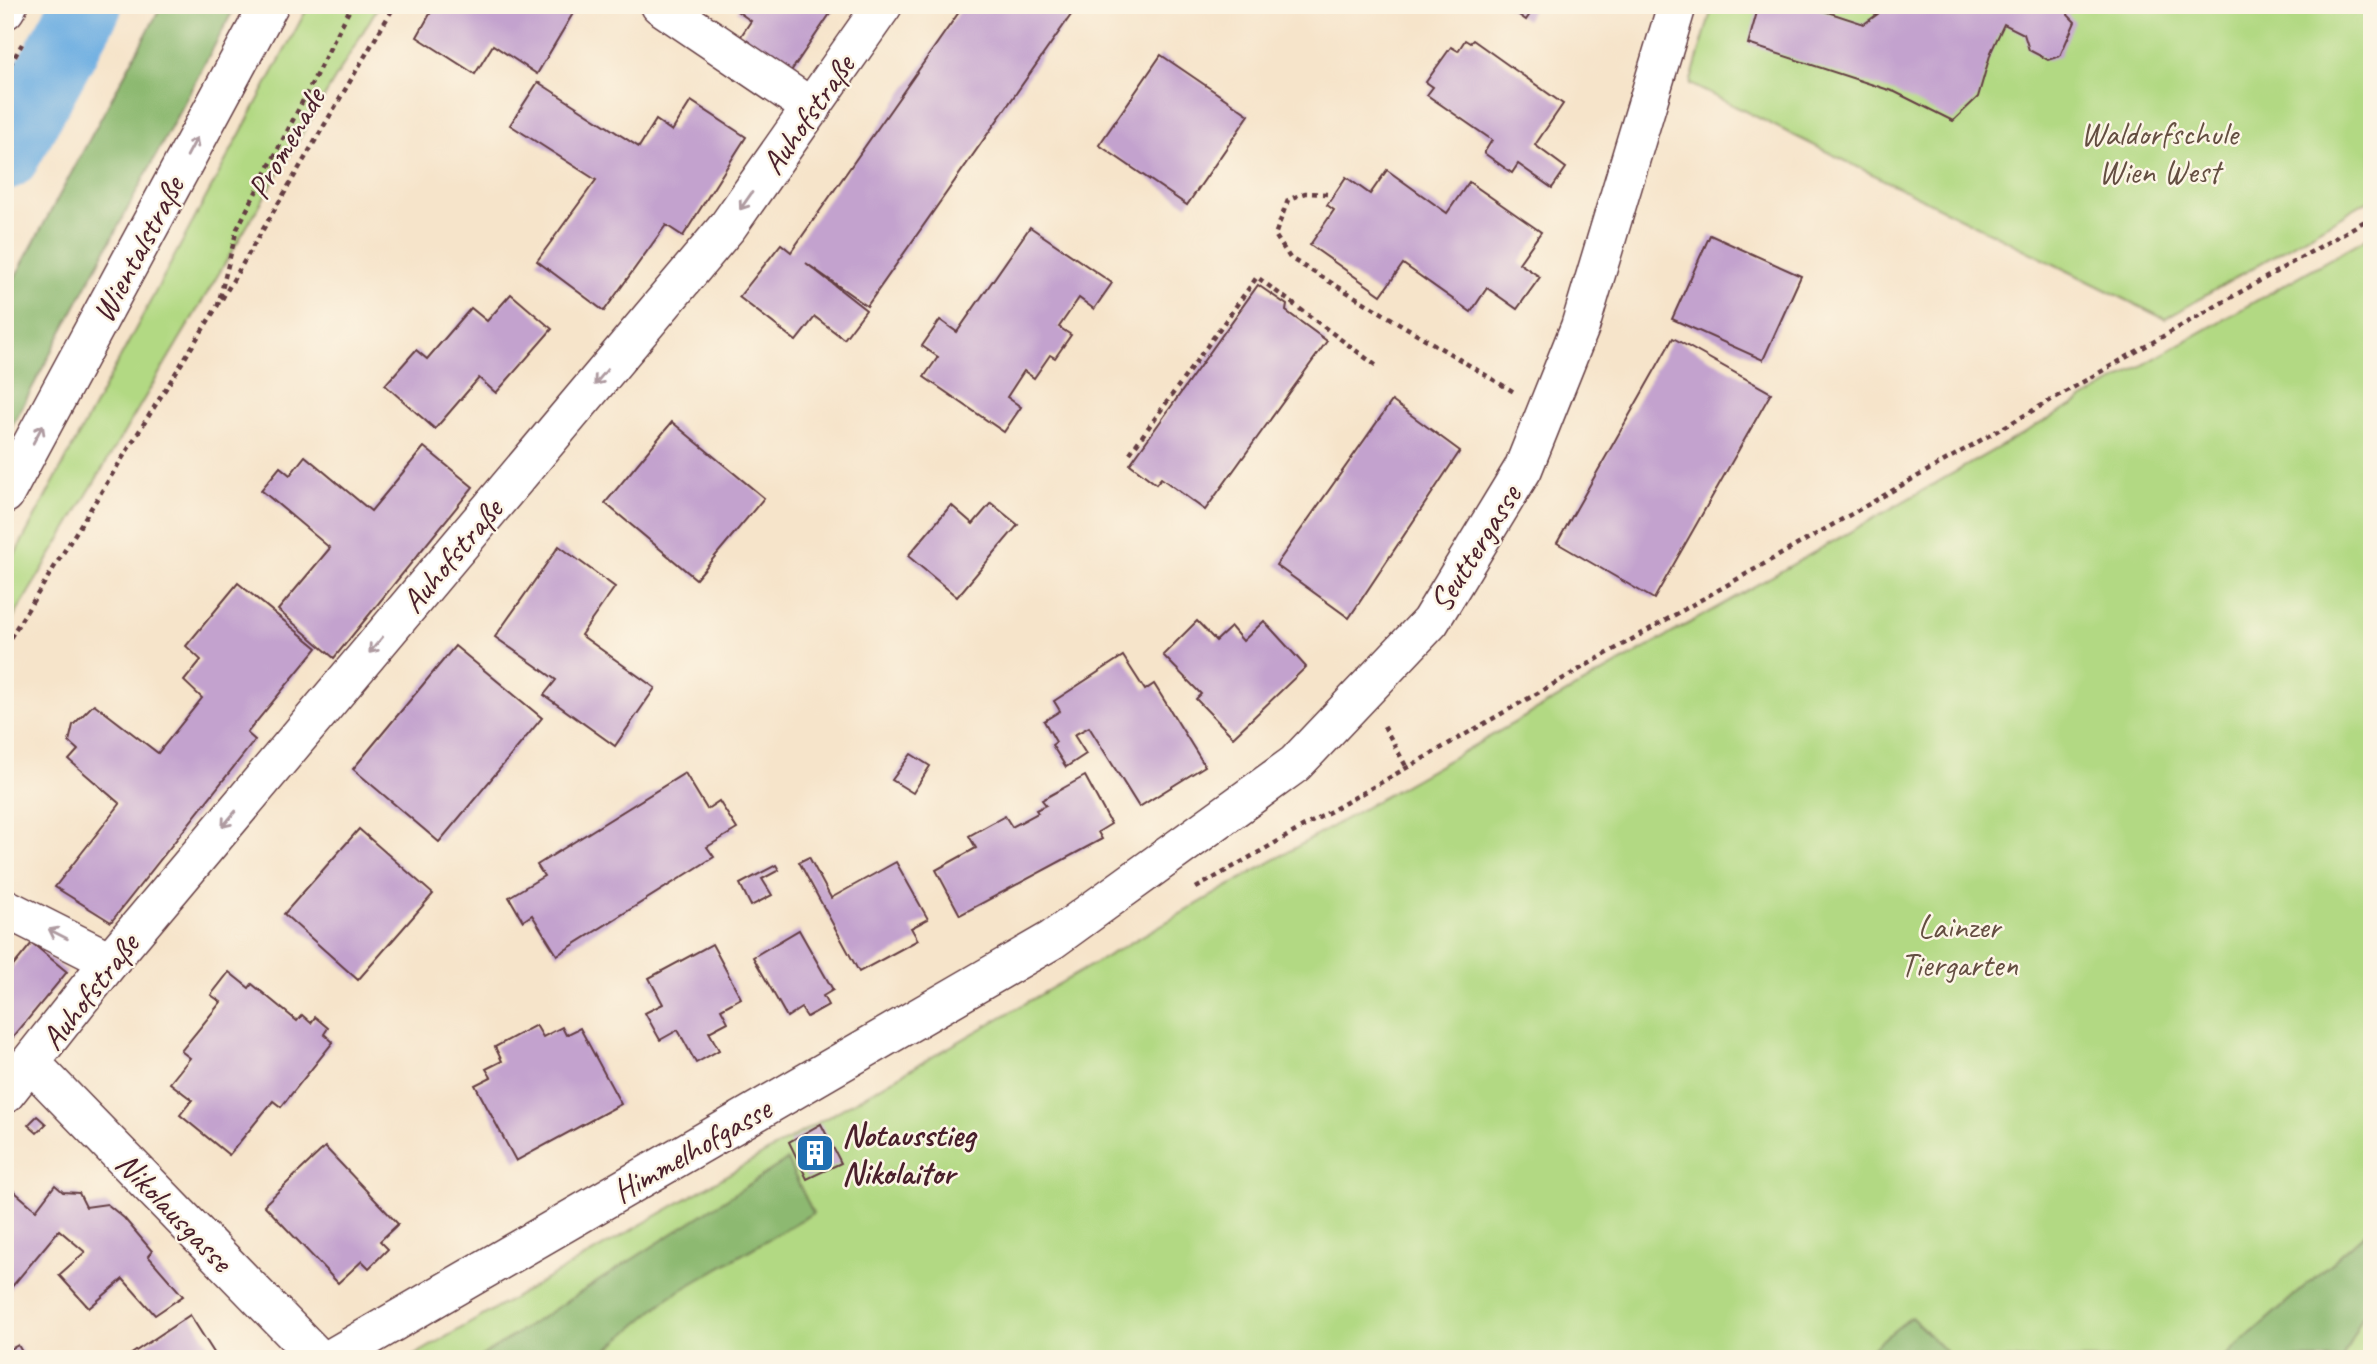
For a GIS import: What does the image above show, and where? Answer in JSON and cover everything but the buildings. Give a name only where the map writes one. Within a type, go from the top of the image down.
[{"type":"street","name":"Wientalstraße","points":[[5,494],[269,5]]},
{"type":"street","points":[[660,5],[811,108]]},
{"type":"street","name":"Auhofstraße","points":[[5,1094],[110,961],[728,226],[883,5]]},
{"type":"street","name":"Seuttergasse","points":[[1052,940],[1295,764],[1430,622],[1523,469],[1548,412],[1580,327],[1677,5]]},
{"type":"street","points":[[5,908],[110,961]]},
{"type":"street","name":"Himmelhofgasse","points":[[330,1359],[1052,940]]},
{"type":"street","name":"Nikolausgasse","points":[[31,1063],[319,1359]]},
{"type":"path","points":[[218,306],[237,229],[352,5]]},
{"type":"path","name":"Promenade","points":[[5,646],[218,306],[395,5]]},
{"type":"path","points":[[1328,194],[1305,192],[1288,200],[1275,235],[1290,258],[1548,412]]},
{"type":"path","points":[[1186,894],[2372,217]]},
{"type":"path","points":[[1130,453],[1257,277],[1378,367]]},
{"type":"green space","points":[[162,5],[236,5],[5,439],[5,296]]},
{"type":"green space","points":[[309,5],[379,5],[5,632],[5,573]]},
{"type":"green space","name":"Waldorfschule Wien West","points":[[1713,5],[2372,5],[2372,198],[2165,319],[1690,84]]},
{"type":"green space","name":"Lainzer Tiergarten","points":[[2372,235],[2372,1359],[408,1359],[1359,811]]},
{"type":"green space","points":[[787,1160],[813,1213],[669,1297],[596,1359],[477,1359]]},
{"type":"green space","points":[[2372,1227],[2372,1296],[2342,1359],[2222,1359]]},
{"type":"green space","points":[[1911,1317],[1953,1359],[1858,1359]]},
{"type":"waterway","points":[[5,155],[87,5]]},
{"type":"place","name":"Notausstieg Nikolaitor","points":[[815,1153]]}]
